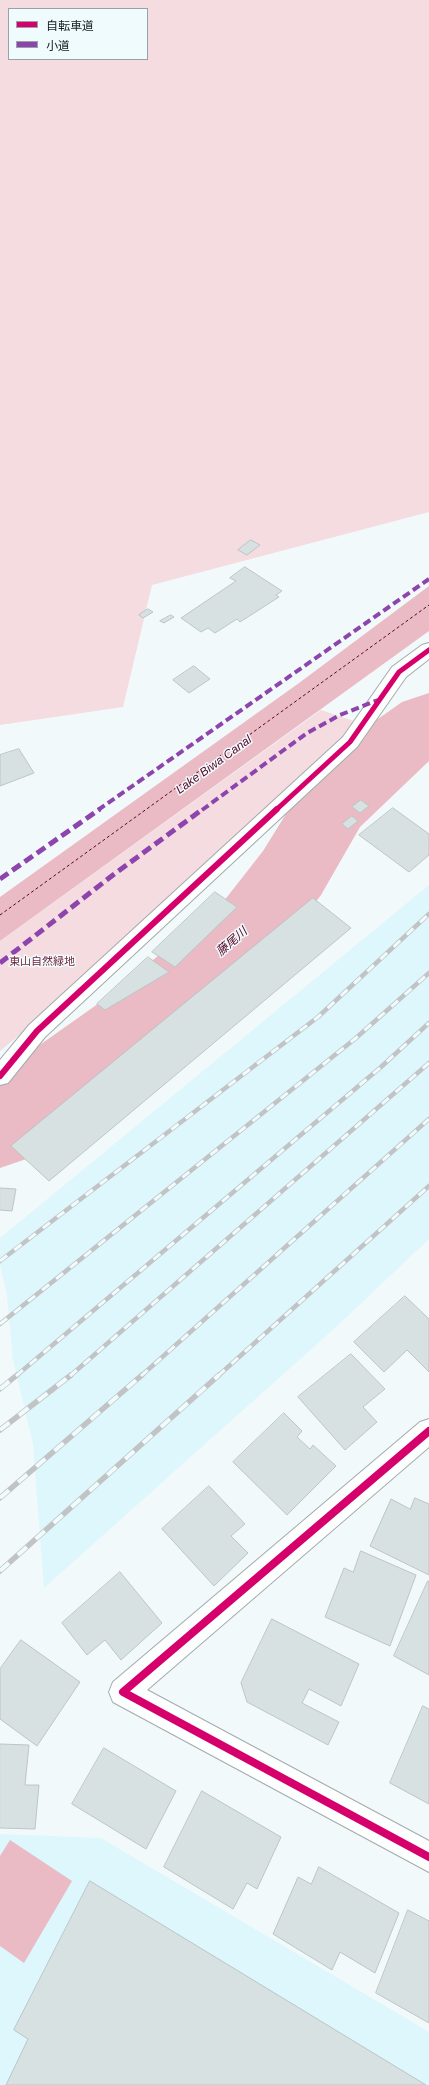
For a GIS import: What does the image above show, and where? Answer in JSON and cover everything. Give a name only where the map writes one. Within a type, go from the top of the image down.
[{"type":"street","points":[[0,1076],[37,1031],[350,742],[399,672],[429,650]]},
{"type":"street","points":[[429,1431],[123,1692],[429,1857]]},
{"type":"shaded area","points":[[429,885],[429,1239],[336,1327],[44,1588],[33,1444],[13,1360],[7,1296],[0,1264],[0,1238]]},
{"type":"shaded area","points":[[0,1834],[101,1838],[429,2032],[429,2085],[0,2085]]},
{"type":"green space","points":[[0,0],[429,0],[429,512],[152,585],[123,707],[0,725]]},
{"type":"green space","name":"東山自然緑地","points":[[321,710],[360,723],[155,924],[0,1051],[0,941]]},
{"type":"water","name":"Lake Biwa Canal","points":[[429,586],[429,631],[0,941],[0,897],[299,683]]},
{"type":"water","points":[[10,1840],[72,1881],[24,1963],[0,1946],[0,1856]]},
{"type":"building","points":[[251,540],[260,545],[247,555],[238,550]]},
{"type":"building","points":[[245,567],[282,591],[276,595],[279,597],[240,622],[237,619],[215,633],[208,628],[201,632],[181,618],[236,581],[230,578]]},
{"type":"building","points":[[148,609],[153,612],[143,618],[139,615]]},
{"type":"building","points":[[171,615],[174,617],[164,623],[160,621]]},
{"type":"building","points":[[194,666],[210,679],[189,693],[173,680]]},
{"type":"building","points":[[19,749],[34,773],[0,786],[0,755]]},
{"type":"building","points":[[361,800],[369,806],[360,813],[352,807]]},
{"type":"building","points":[[393,808],[429,834],[429,855],[409,872],[359,835]]},
{"type":"building","points":[[352,816],[358,821],[348,829],[342,824]]},
{"type":"building","points":[[215,892],[237,907],[175,967],[152,952]]},
{"type":"building","points":[[313,898],[351,928],[49,1181],[11,1146]]},
{"type":"building","points":[[148,957],[169,972],[105,1010],[97,1004]]},
{"type":"building","points":[[0,1188],[16,1189],[12,1211],[0,1210]]},
{"type":"building","points":[[405,1296],[429,1319],[429,1372],[407,1350],[384,1372],[354,1342]]},
{"type":"building","points":[[351,1354],[385,1389],[363,1407],[377,1422],[345,1450],[298,1397]]},
{"type":"building","points":[[284,1413],[302,1431],[297,1437],[310,1449],[313,1445],[336,1466],[287,1515],[233,1462]]},
{"type":"building","points":[[209,1486],[245,1524],[231,1536],[248,1553],[214,1586],[162,1529]]},
{"type":"building","points":[[415,1498],[429,1504],[429,1575],[370,1546],[391,1499],[410,1509]]},
{"type":"building","points":[[361,1551],[416,1575],[390,1646],[325,1617],[344,1568],[353,1572]]},
{"type":"building","points":[[120,1572],[162,1623],[121,1660],[105,1640],[87,1655],[62,1623]]},
{"type":"building","points":[[429,1581],[429,1675],[394,1656]]},
{"type":"building","points":[[272,1619],[359,1664],[341,1706],[309,1689],[302,1703],[339,1722],[328,1745],[247,1702],[241,1683]]},
{"type":"building","points":[[21,1640],[80,1682],[37,1746],[0,1719],[0,1669]]},
{"type":"building","points":[[423,1706],[429,1709],[429,1804],[390,1783]]},
{"type":"building","points":[[0,1744],[29,1745],[25,1785],[39,1785],[35,1829],[0,1828]]},
{"type":"building","points":[[104,1748],[176,1791],[146,1849],[72,1804]]},
{"type":"building","points":[[202,1791],[281,1837],[257,1889],[247,1883],[233,1909],[164,1867]]},
{"type":"building","points":[[319,1867],[399,1913],[375,1973],[340,1952],[332,1970],[273,1934],[298,1877],[311,1884]]},
{"type":"building","points":[[90,1881],[426,2085],[6,2085],[28,2039],[14,2030]]},
{"type":"building","points":[[408,1910],[429,1921],[429,2023],[376,1993]]},
{"type":"waterway","name":"藤尾川","points":[[0,1129],[8,1117],[133,1026],[249,929],[292,873],[332,806],[395,746],[429,721]]},
{"type":"ferry route","points":[[0,915],[429,605]]},
{"type":"railway","points":[[0,1261],[318,1017],[429,914]]},
{"type":"railway","points":[[0,1324],[356,1038],[429,973]]},
{"type":"railway","points":[[16,1376],[381,1067],[429,1023]]},
{"type":"railway","points":[[70,1376],[429,1063]]},
{"type":"railway","points":[[141,1376],[429,1119]]},
{"type":"railway","points":[[218,1376],[429,1186]]},
{"type":"railway","points":[[0,1389],[17,1375]]},
{"type":"railway","points":[[0,1430],[71,1375]]},
{"type":"railway","points":[[0,1498],[142,1375]]},
{"type":"railway","points":[[0,1571],[219,1375]]},
{"type":"marked path","points":[[0,879],[429,579]]},
{"type":"marked path","points":[[0,963],[113,875],[307,733],[340,715],[378,700]]},
{"type":"cycle path","points":[[0,1076],[37,1031],[350,742],[399,672],[429,650]]},
{"type":"cycle path","points":[[429,1431],[123,1692],[429,1857]]}]
